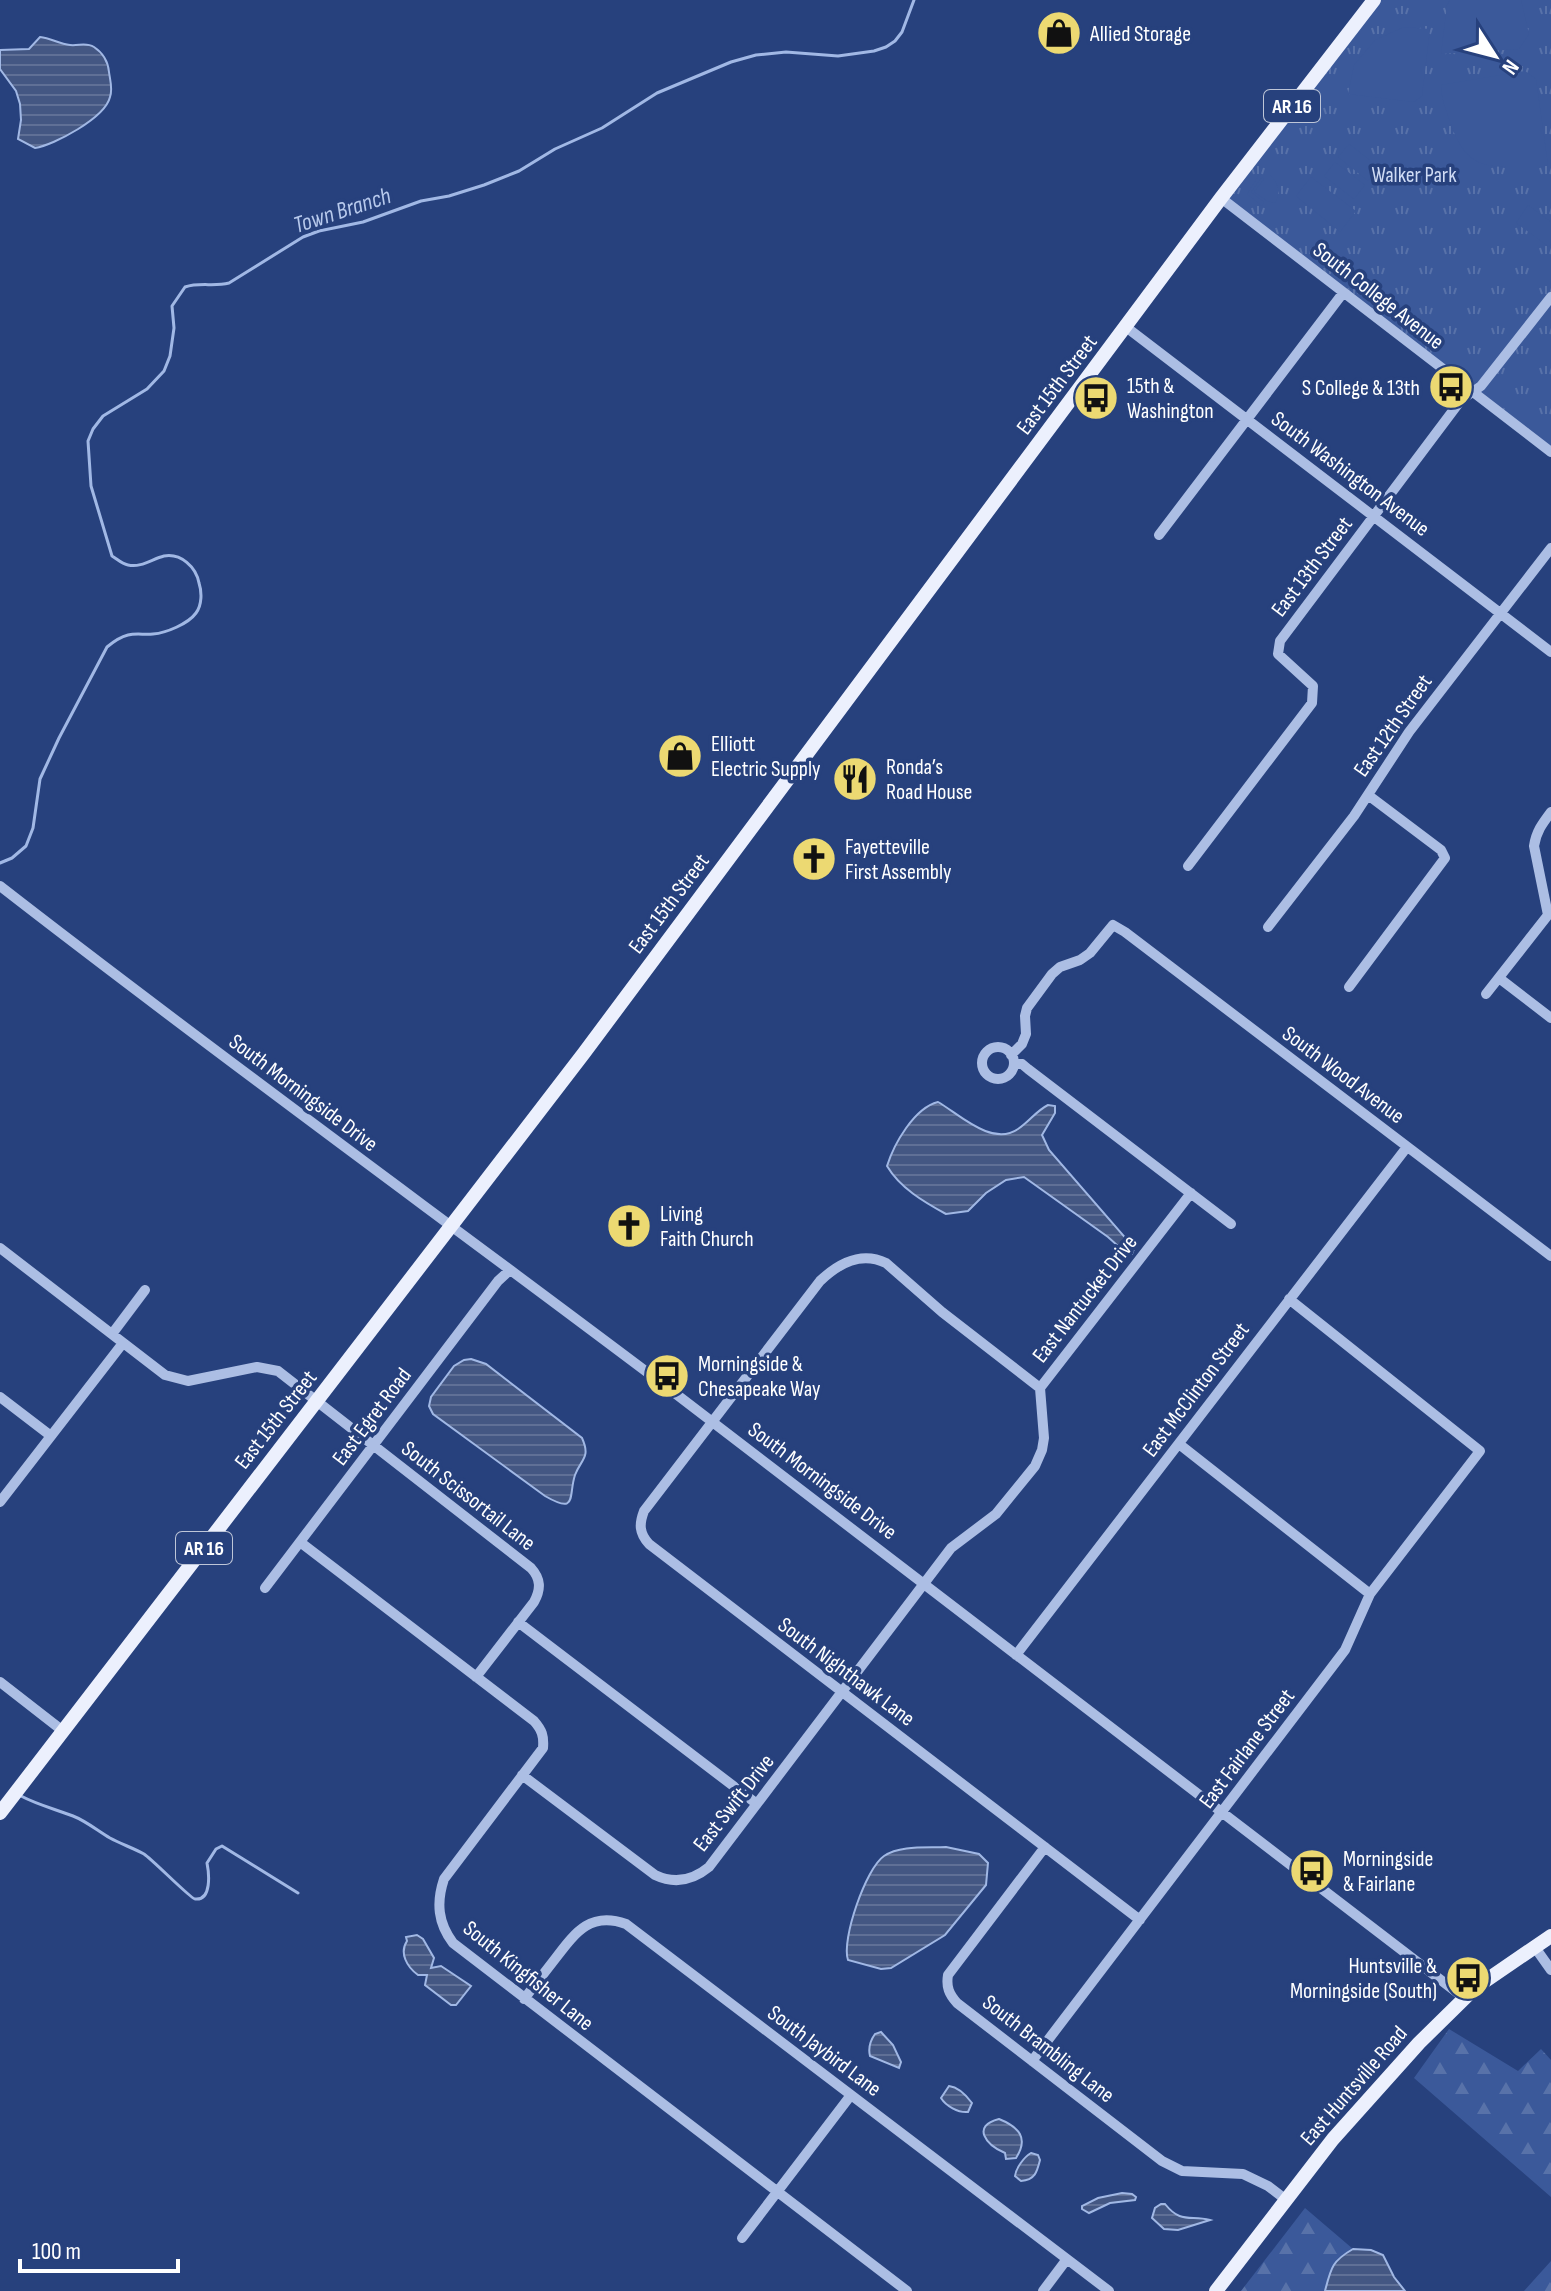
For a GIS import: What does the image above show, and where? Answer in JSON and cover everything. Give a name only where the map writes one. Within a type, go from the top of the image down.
[{"type":"main road","name":"East 15th Street","points":[[0,1813],[584,1053],[1221,198],[1374,0]]},
{"type":"main road","name":"East Huntsville Road","points":[[1216,2291],[1333,2139],[1419,2043],[1463,1997],[1551,1936]]},
{"type":"street","name":"South College Avenue","points":[[1221,198],[1551,452]]},
{"type":"street","points":[[1159,535],[1343,293]]},
{"type":"street","name":"East 13th Street","points":[[1188,866],[1312,703],[1313,686],[1278,654],[1280,641],[1461,400],[1481,386],[1551,297]]},
{"type":"street","name":"South Washington Avenue","points":[[1126,327],[1551,652]]},
{"type":"street","name":"East 12th Street","points":[[1268,927],[1354,816],[1409,732],[1551,548]]},
{"type":"street","points":[[1349,987],[1445,858],[1441,850],[1368,795]]},
{"type":"street","points":[[1486,994],[1550,916],[1534,846],[1540,826],[1551,812]]},
{"type":"street","name":"South Morningside Drive","points":[[2,888],[140,995],[925,1583],[1463,1997]]},
{"type":"street","name":"South Wood Avenue","points":[[1191,1193],[1012,1059],[1026,1034],[1027,1008],[1052,974],[1090,953],[1113,925],[1551,1256]]},
{"type":"street","points":[[1499,978],[1551,1018]]},
{"type":"street","name":"East McClinton Street","points":[[1016,1655],[1407,1147]]},
{"type":"street","points":[[1191,1193],[1231,1224]]},
{"type":"street","name":"East Nantucket Drive","points":[[925,1583],[951,1548],[996,1514],[1035,1466],[1044,1438],[1040,1388],[1191,1193]]},
{"type":"street","name":"South Scissortail Lane","points":[[0,1248],[165,1375],[188,1381],[257,1367],[278,1371],[537,1575],[539,1593],[476,1677]]},
{"type":"street","points":[[712,1422],[820,1281],[829,1272],[853,1259],[864,1257],[886,1263],[942,1312],[1040,1388]]},
{"type":"street","name":"East Egret Road","points":[[265,1588],[498,1281],[510,1270]]},
{"type":"street","points":[[112,1334],[145,1290]]},
{"type":"street","name":"East Fairlane Street","points":[[1032,2061],[1345,1650],[1370,1594],[1480,1451],[1289,1299]]},
{"type":"street","points":[[0,1502],[123,1343]]},
{"type":"street","points":[[0,1397],[51,1436]]},
{"type":"street","name":"South Nighthawk Lane","points":[[712,1422],[644,1511],[640,1520],[643,1537],[649,1544],[1140,1920]]},
{"type":"street","points":[[1179,1444],[1370,1594]]},
{"type":"street","name":"South Kingfisher Lane","points":[[300,1542],[541,1729],[543,1748],[444,1879],[439,1902],[442,1924],[453,1943],[907,2291]]},
{"type":"street","name":"East Swift Drive","points":[[522,1775],[649,1872],[668,1880],[689,1879],[709,1867],[925,1583]]},
{"type":"street","points":[[518,1622],[757,1804]]},
{"type":"street","points":[[0,1682],[63,1731]]},
{"type":"street","name":"South Brambling Lane","points":[[1045,1847],[955,1964],[948,1975],[950,1995],[1162,2161],[1182,2171],[1243,2174],[1268,2186],[1285,2199]]},
{"type":"street","name":"South Jaybird Lane","points":[[524,1999],[578,1931],[593,1922],[618,1921],[635,1930],[1109,2291]]},
{"type":"street","points":[[1534,1946],[1551,1970]]},
{"type":"street","points":[[742,2238],[851,2095]]},
{"type":"street","points":[[1043,2291],[1067,2259]]},
{"type":"green space","name":"Walker Park","points":[[1374,0],[1551,0],[1551,452],[1221,198]]},
{"type":"green space","points":[[1450,0],[1521,0],[1529,34],[1519,49],[1441,54]]},
{"type":"green space","points":[[1404,27],[1430,29],[1422,96],[1414,102],[1348,94],[1354,65],[1375,40]]},
{"type":"green space","points":[[1525,71],[1536,79],[1548,165],[1495,166],[1474,159],[1457,139],[1444,104],[1441,85]]},
{"type":"green space","points":[[1349,144],[1379,167],[1368,181],[1338,157]]},
{"type":"green space","points":[[1335,162],[1365,185],[1354,199],[1324,176]]},
{"type":"green space","points":[[1259,175],[1270,175],[1275,181],[1278,192],[1275,203],[1254,192],[1264,179],[1262,177],[1251,192],[1264,202],[1262,206],[1247,194]]},
{"type":"green space","points":[[1311,177],[1356,211],[1340,232],[1296,196]]},
{"type":"green space","points":[[1528,205],[1551,222],[1549,247],[1516,223]]},
{"type":"green space","points":[[1449,2029],[1518,2071],[1541,2049],[1551,2060],[1551,2197],[1414,2078]]},
{"type":"green space","points":[[1305,2208],[1353,2249],[1371,2250],[1383,2255],[1405,2291],[1241,2291]]},
{"type":"green space","points":[[1551,2261],[1551,2291],[1524,2291]]},
{"type":"shaded area","points":[[40,37],[97,49],[108,64],[111,91],[106,105],[89,122],[54,142],[35,148],[18,139],[20,104],[16,91],[0,69],[0,50],[29,49]]},
{"type":"shaded area","points":[[938,1102],[976,1127],[997,1134],[1008,1134],[1044,1107],[1055,1106],[1055,1113],[1042,1135],[1049,1150],[1129,1242],[1134,1249],[1132,1254],[1127,1254],[1024,1177],[1006,1180],[986,1193],[968,1211],[946,1214],[913,1194],[887,1166],[913,1119]]},
{"type":"shaded area","points":[[471,1359],[486,1364],[582,1438],[585,1454],[567,1503],[545,1496],[433,1414],[429,1406],[431,1397],[454,1366]]},
{"type":"shaded area","points":[[946,1847],[979,1854],[988,1863],[986,1885],[945,1935],[891,1968],[881,1969],[848,1960],[852,1921],[863,1889],[877,1863],[890,1852],[898,1850]]},
{"type":"shaded area","points":[[417,1935],[423,1939],[434,1958],[431,1968],[441,1966],[471,1986],[456,2005],[451,2005],[425,1985],[427,1975],[418,1975],[408,1964],[404,1955],[406,1937]]},
{"type":"shaded area","points":[[881,2032],[893,2045],[901,2062],[899,2068],[870,2056],[872,2039]]},
{"type":"shaded area","points":[[949,2086],[962,2092],[972,2103],[968,2112],[953,2108],[941,2098]]},
{"type":"shaded area","points":[[999,2119],[1020,2134],[1022,2145],[1016,2158],[1006,2159],[1005,2153],[984,2136],[985,2126]]},
{"type":"shaded area","points":[[1031,2153],[1038,2155],[1038,2168],[1035,2175],[1021,2181],[1015,2176],[1016,2173]]},
{"type":"shaded area","points":[[1132,2194],[1135,2200],[1110,2203],[1089,2213],[1082,2209],[1082,2206],[1098,2198]]},
{"type":"shaded area","points":[[1161,2204],[1181,2217],[1210,2220],[1178,2230],[1164,2229],[1152,2218],[1155,2208]]},
{"type":"shaded area","points":[[1353,2249],[1371,2250],[1383,2255],[1405,2291],[1325,2291],[1333,2266]]},
{"type":"waterway","name":"Town Branch","points":[[0,863],[26,846],[33,828],[40,779],[107,647],[128,635],[158,633],[176,627],[188,621],[199,606],[201,594],[197,577],[182,559],[164,556],[133,566],[112,556],[91,486],[88,441],[103,416],[147,389],[164,371],[170,356],[174,328],[172,306],[185,287],[229,283],[303,237],[363,222],[421,201],[449,196],[519,171],[555,149],[602,128],[657,93],[731,62],[756,55],[786,52],[838,56],[886,47],[902,32],[914,0]]},
{"type":"waterway","points":[[21,1796],[78,1818],[144,1854],[195,1899],[204,1896],[207,1891],[207,1863],[216,1849],[222,1846],[298,1893]]},
{"type":"place","name":"Allied Storage","points":[[1059,33]]},
{"type":"place","name":"S College & 13th","points":[[1451,387]]},
{"type":"place","name":"15th & Washington","points":[[1096,398]]},
{"type":"place","name":"Elliott Electric Supply","points":[[680,756]]},
{"type":"place","name":"Ronda’s Road House","points":[[855,779]]},
{"type":"place","name":"Fayetteville First Assembly","points":[[814,859]]},
{"type":"place","name":"Living Faith Church","points":[[629,1226]]},
{"type":"place","name":"Morningside & Chesapeake Way","points":[[667,1376]]},
{"type":"place","name":"Morningside & Fairlane","points":[[1312,1871]]},
{"type":"place","name":"Huntsville & Morningside (South)","points":[[1468,1978]]}]
